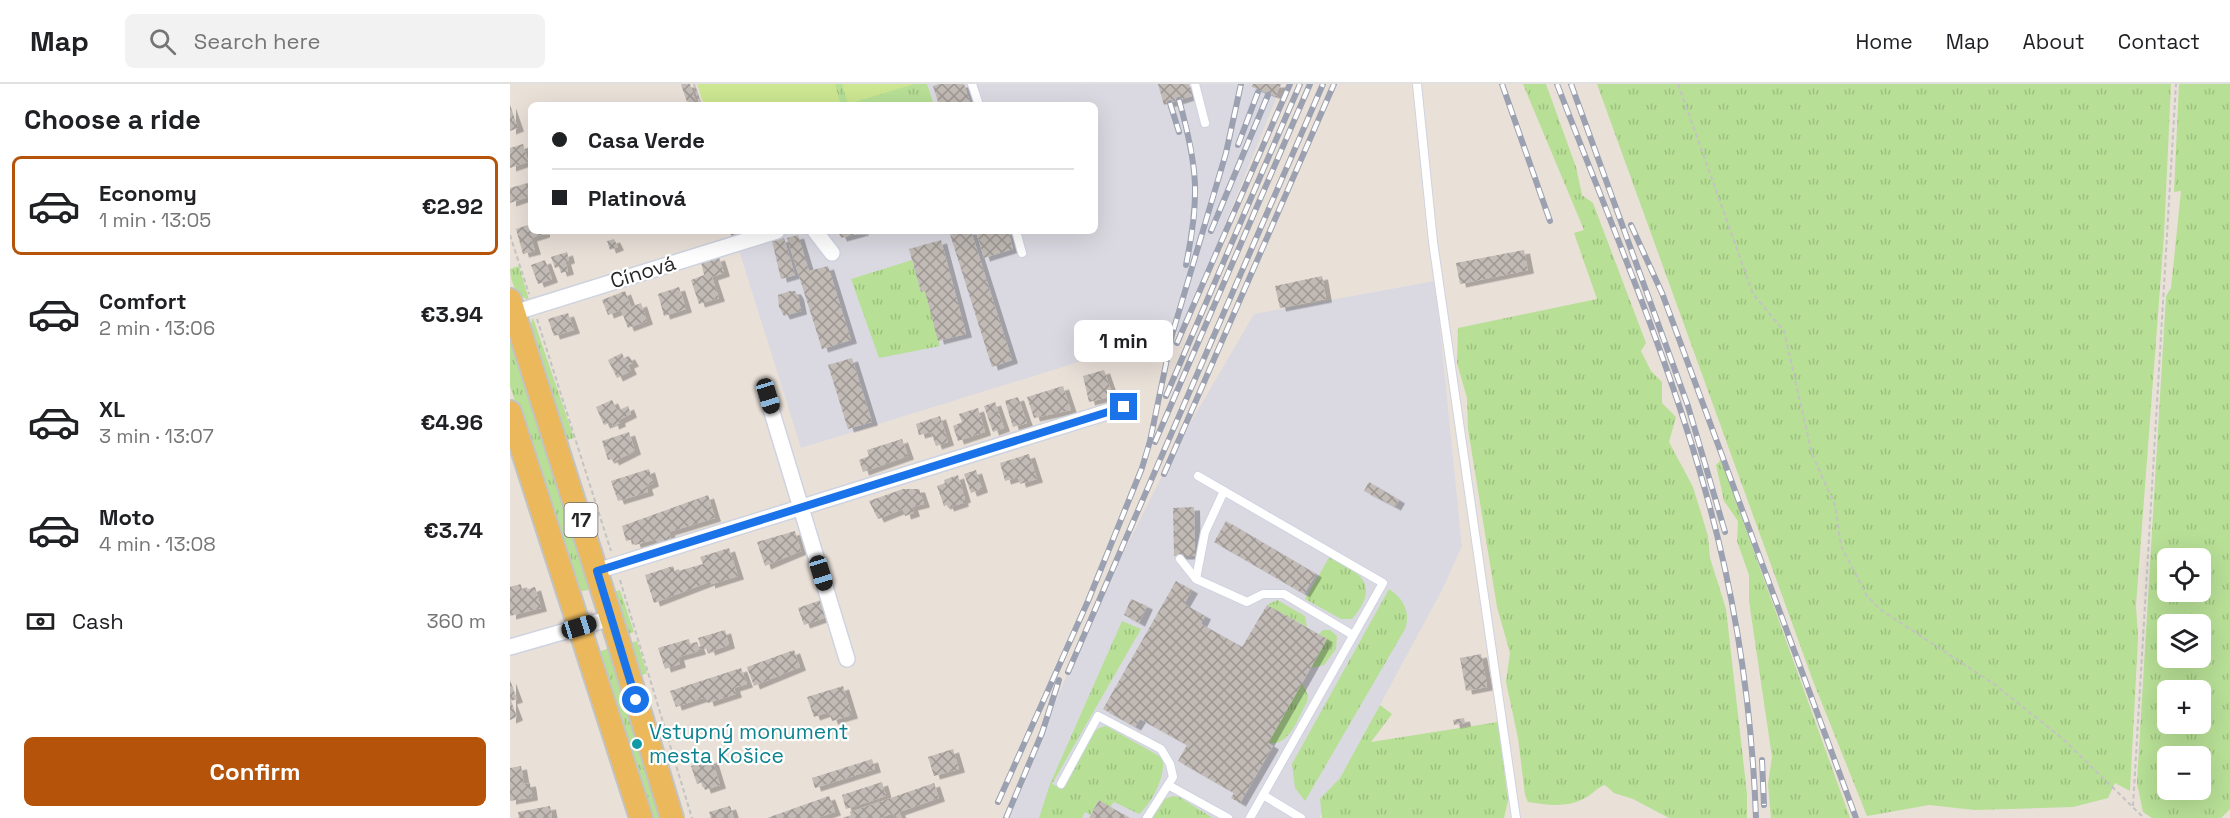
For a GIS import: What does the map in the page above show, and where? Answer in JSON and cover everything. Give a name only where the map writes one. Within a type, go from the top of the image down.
[{"type":"main road","name":"17","points":[[517,308],[606,569],[611,618],[672,818]]},
{"type":"main road","name":"17","points":[[510,412],[641,818]]},
{"type":"street","name":"Cínová","points":[[517,308],[767,234]]},
{"type":"street","points":[[817,234],[832,253]]},
{"type":"street","points":[[768,396],[847,659]]},
{"type":"street","points":[[606,569],[1124,407]]},
{"type":"street","points":[[510,647],[611,618]]},
{"type":"lane","points":[[972,84],[978,102]]},
{"type":"lane","points":[[1195,84],[1205,123]]},
{"type":"lane","points":[[1417,84],[1433,242],[1516,818]]},
{"type":"lane","points":[[1017,234],[1022,253]]},
{"type":"lane","points":[[1198,476],[1383,582],[1250,818]]},
{"type":"lane","points":[[1197,579],[1205,532],[1224,491]]},
{"type":"lane","points":[[1180,559],[1197,579],[1247,602],[1263,594],[1284,594],[1353,635]]},
{"type":"lane","points":[[1061,784],[1098,716],[1161,749],[1170,764],[1173,777],[1147,818]]},
{"type":"lane","points":[[1168,785],[1228,818]]},
{"type":"lane","points":[[1263,795],[1301,818]]},
{"type":"path","points":[[694,84],[699,102]]},
{"type":"path","points":[[1678,84],[1753,294],[1784,331],[1812,454],[1835,505],[1841,546],[1867,596],[1881,610],[1994,684],[2063,738],[2144,818]]},
{"type":"path","points":[[2133,807],[2176,84]]},
{"type":"path","points":[[510,235],[517,308],[599,514],[606,569],[692,818]]},
{"type":"shaded area","points":[[927,84],[1282,84],[1182,330],[801,448],[734,234],[1098,234],[1098,102],[933,102]]},
{"type":"shaded area","points":[[1435,281],[1462,546],[1443,588],[1319,818],[1005,818],[1100,599],[1177,446],[1254,314]]},
{"type":"green space","points":[[697,84],[835,84],[840,102],[703,102]]},
{"type":"green space","points":[[787,84],[927,84],[933,102],[781,102]]},
{"type":"green space","points":[[842,84],[914,84],[855,102],[847,102]]},
{"type":"green space","points":[[1523,84],[1546,84],[1576,167],[1582,195],[1593,203],[1646,343],[1641,351],[1651,371],[1662,382],[1662,403],[1676,417],[1669,442],[1693,487],[1708,536],[1710,558],[1726,609],[1747,794],[1747,818],[1669,818],[1633,799],[1614,793],[1605,785],[1578,801],[1565,804],[1550,805],[1528,802],[1525,795],[1518,738],[1506,682],[1510,653],[1497,607],[1468,429],[1467,398],[1457,363],[1458,328],[1597,299],[1574,233],[1584,230]]},
{"type":"green space","points":[[1597,84],[2171,84],[2164,235],[2136,605],[2138,638],[2130,791],[2115,783],[2108,798],[2073,807],[1975,810],[1929,805],[1867,816],[1813,681]]},
{"type":"green space","points":[[2179,84],[2230,84],[2230,809],[2221,818],[2152,818],[2143,812],[2137,783],[2166,296],[2171,288],[2181,191],[2174,192]]},
{"type":"green space","points":[[912,260],[921,292],[925,291],[940,346],[879,358],[851,279]]},
{"type":"green space","points":[[519,266],[529,300],[520,295],[513,283],[510,269]]},
{"type":"green space","points":[[533,318],[574,438],[563,441],[529,329]]},
{"type":"green space","points":[[510,330],[594,589],[576,592],[510,386]]},
{"type":"green space","points":[[1721,460],[1850,818],[1771,818],[1768,784],[1772,757],[1749,601],[1749,575],[1737,541],[1738,521],[1724,501],[1716,465]]},
{"type":"green space","points":[[1330,556],[1351,568],[1364,582],[1365,598],[1352,619],[1341,619],[1305,599]]},
{"type":"green space","points":[[1389,589],[1402,601],[1406,611],[1405,629],[1305,801],[1295,788],[1292,764]]},
{"type":"green space","points":[[620,590],[634,632],[625,635],[611,593]]},
{"type":"green space","points":[[1277,600],[1305,616],[1307,627],[1267,605]]},
{"type":"green space","points":[[1122,621],[1141,629],[1052,784],[1063,789],[1085,742],[1098,729],[1106,726],[1161,757],[1163,771],[1158,787],[1149,803],[1139,814],[1114,802],[1110,807],[1099,800],[1090,815],[1085,812],[1082,818],[1039,818],[1050,784]]},
{"type":"green space","points":[[1323,630],[1330,630],[1337,636],[1336,649],[1324,665],[1311,668],[1327,639],[1319,634]]},
{"type":"green space","points":[[637,641],[647,673],[638,676],[628,644]]},
{"type":"green space","points":[[610,648],[664,818],[648,818],[595,653]]},
{"type":"green space","points":[[1302,683],[1308,695],[1297,723],[1288,736],[1276,743],[1268,743]]},
{"type":"green space","points":[[1380,705],[1392,714],[1371,742],[1498,722],[1508,801],[1504,818],[1322,818],[1320,799],[1340,778]]},
{"type":"green space","points":[[1173,796],[1179,797],[1213,818],[1151,818],[1162,800]]},
{"type":"building","points":[[681,84],[690,84],[696,102],[687,102]]},
{"type":"building","points":[[964,84],[970,102],[938,102],[933,86]]},
{"type":"building","points":[[1158,84],[1189,84],[1192,96],[1164,105]]},
{"type":"building","points":[[1253,84],[1281,84],[1276,96],[1252,87]]},
{"type":"building","points":[[510,105],[518,128],[510,131]]},
{"type":"building","points":[[523,144],[528,162],[510,168],[510,148]]},
{"type":"building","points":[[528,183],[528,197],[510,203],[510,188]]},
{"type":"building","points":[[528,225],[528,234],[544,234],[531,238],[535,251],[523,254],[516,229]]},
{"type":"building","points":[[731,234],[749,234],[732,240]]},
{"type":"building","points":[[839,234],[856,234],[841,238]]},
{"type":"building","points":[[950,234],[972,234],[1012,360],[992,367]]},
{"type":"building","points":[[977,234],[1009,234],[1013,249],[984,258]]},
{"type":"building","points":[[798,235],[809,271],[828,266],[851,340],[822,349],[787,238]]},
{"type":"building","points":[[784,238],[795,275],[781,279],[772,241]]},
{"type":"building","points":[[614,239],[618,247],[610,250],[607,241]]},
{"type":"building","points":[[941,240],[966,334],[938,341],[925,291],[921,292],[909,249]]},
{"type":"building","points":[[1524,250],[1528,270],[1460,284],[1456,263]]},
{"type":"building","points":[[567,252],[569,260],[565,261],[568,271],[561,273],[559,267],[555,268],[551,257]]},
{"type":"building","points":[[719,257],[724,273],[712,277],[719,298],[699,304],[691,280],[704,275],[701,262]]},
{"type":"building","points":[[545,260],[552,279],[538,284],[531,265]]},
{"type":"building","points":[[1322,276],[1326,299],[1280,308],[1275,286]]},
{"type":"building","points":[[679,287],[686,309],[664,316],[658,294]]},
{"type":"building","points":[[625,291],[631,307],[641,303],[647,321],[628,328],[621,310],[608,315],[602,300]]},
{"type":"building","points":[[795,291],[798,296],[801,311],[784,316],[779,307],[778,295]]},
{"type":"building","points":[[568,313],[574,330],[554,336],[548,319]]},
{"type":"building","points":[[622,353],[624,358],[629,356],[633,363],[628,365],[631,371],[617,378],[608,360]]},
{"type":"building","points":[[852,358],[872,422],[848,429],[828,365]]},
{"type":"building","points":[[1104,370],[1113,396],[1089,402],[1083,376]]},
{"type":"building","points":[[1063,386],[1071,410],[1034,418],[1027,397]]},
{"type":"building","points":[[1018,397],[1027,423],[1013,427],[1005,401]]},
{"type":"building","points":[[612,400],[617,411],[628,406],[631,414],[613,426],[612,422],[604,425],[596,407]]},
{"type":"building","points":[[995,402],[1004,428],[993,432],[984,406]]},
{"type":"building","points":[[978,408],[985,432],[958,441],[953,426],[962,422],[959,414]]},
{"type":"building","points":[[940,416],[948,442],[936,446],[931,432],[919,435],[916,424]]},
{"type":"building","points":[[629,432],[635,451],[613,462],[612,459],[608,460],[602,441]]},
{"type":"building","points":[[902,439],[908,456],[863,472],[859,460],[869,456],[867,450]]},
{"type":"building","points":[[1029,454],[1037,479],[1020,484],[1018,477],[1005,481],[1000,463]]},
{"type":"building","points":[[649,469],[653,483],[646,486],[648,492],[618,501],[611,481]]},
{"type":"building","points":[[976,470],[982,489],[971,493],[964,474]]},
{"type":"building","points":[[958,475],[965,499],[962,500],[963,503],[948,508],[947,505],[944,506],[937,486],[945,483],[944,480]]},
{"type":"building","points":[[1369,482],[1399,500],[1395,507],[1364,491]]},
{"type":"building","points":[[903,489],[919,489],[924,504],[912,507],[914,513],[905,516],[903,509],[878,519],[869,501]]},
{"type":"building","points":[[708,495],[715,518],[669,532],[672,542],[658,546],[656,539],[635,545],[633,539],[626,541],[622,526]]},
{"type":"building","points":[[1194,507],[1195,556],[1174,556],[1173,508]]},
{"type":"building","points":[[1226,521],[1316,574],[1304,594],[1214,542]]},
{"type":"building","points":[[795,531],[801,551],[765,566],[757,542]]},
{"type":"building","points":[[729,548],[738,576],[709,585],[709,582],[654,603],[645,575],[673,566],[675,572],[703,564],[700,557]]},
{"type":"building","points":[[1176,581],[1192,590],[1184,604],[1205,616],[1201,624],[1242,647],[1267,605],[1327,639],[1268,743],[1273,746],[1240,803],[1231,798],[1234,793],[1178,761],[1187,745],[1140,719],[1135,727],[1103,709]]},
{"type":"building","points":[[521,584],[522,591],[535,587],[541,608],[510,616],[510,587]]},
{"type":"building","points":[[1131,599],[1147,606],[1139,623],[1124,615]]},
{"type":"building","points":[[821,600],[827,617],[804,625],[798,608]]},
{"type":"building","points":[[725,630],[729,645],[709,652],[708,648],[702,650],[698,638]]},
{"type":"building","points":[[689,639],[690,644],[697,642],[700,651],[678,657],[680,664],[665,669],[658,648]]},
{"type":"building","points":[[794,650],[800,667],[754,686],[747,667]]},
{"type":"building","points":[[1481,654],[1487,687],[1466,691],[1460,658]]},
{"type":"building","points":[[741,668],[747,684],[734,688],[736,694],[708,703],[706,697],[676,707],[670,691]]},
{"type":"building","points":[[510,680],[517,699],[511,701],[517,717],[510,720]]},
{"type":"building","points":[[843,686],[852,715],[832,721],[829,712],[814,717],[807,697]]},
{"type":"building","points":[[1464,718],[1465,723],[1454,725],[1453,720]]},
{"type":"building","points":[[953,749],[959,769],[934,776],[928,757]]},
{"type":"building","points":[[712,759],[720,785],[705,790],[702,782],[697,784],[691,766]]},
{"type":"building","points":[[872,759],[875,769],[815,788],[812,778]]},
{"type":"building","points":[[521,766],[524,784],[530,783],[532,797],[510,801],[510,768]]},
{"type":"building","points":[[882,782],[886,796],[846,809],[842,795]]},
{"type":"building","points":[[934,783],[939,798],[899,812],[902,818],[895,818],[893,813],[880,818],[843,818],[851,815],[850,812]]},
{"type":"building","points":[[829,796],[835,812],[817,818],[767,818]]},
{"type":"building","points":[[1099,800],[1110,807],[1130,818],[1089,818]]},
{"type":"building","points":[[550,806],[552,818],[519,818],[518,812]]},
{"type":"building","points":[[730,806],[734,818],[711,818],[709,812]]},
{"type":"railway","points":[[998,802],[1088,601],[1142,468],[1150,441],[1172,335],[1226,153],[1241,84]]},
{"type":"railway","points":[[1177,343],[1290,84]]},
{"type":"railway","points":[[1166,396],[1300,84]]},
{"type":"railway","points":[[1155,442],[1310,84]]},
{"type":"railway","points":[[1068,672],[1323,84]]},
{"type":"railway","points":[[1164,474],[1334,84]]},
{"type":"railway","points":[[1502,84],[1550,221]]},
{"type":"railway","points":[[1557,84],[1658,344],[1709,504],[1728,581],[1742,660],[1751,739],[1756,818]]},
{"type":"railway","points":[[1571,84],[1688,406],[1725,532]]},
{"type":"railway","points":[[1238,145],[1258,92]]},
{"type":"railway","points":[[1211,231],[1268,95]]},
{"type":"railway","points":[[1179,100],[1190,145],[1195,182],[1193,220],[1186,265]]},
{"type":"railway","points":[[1170,103],[1179,132]]},
{"type":"railway","points":[[1631,225],[1662,293],[1856,818]]},
{"type":"railway","points":[[1006,818],[1042,733],[1059,680]]},
{"type":"railway","points":[[1762,760],[1764,805]]},
{"type":"place","name":"Vstupný monument mesta Košice","points":[[637,744]]},
{"type":"route","points":[[636,700],[597,571],[1124,407]]}]
